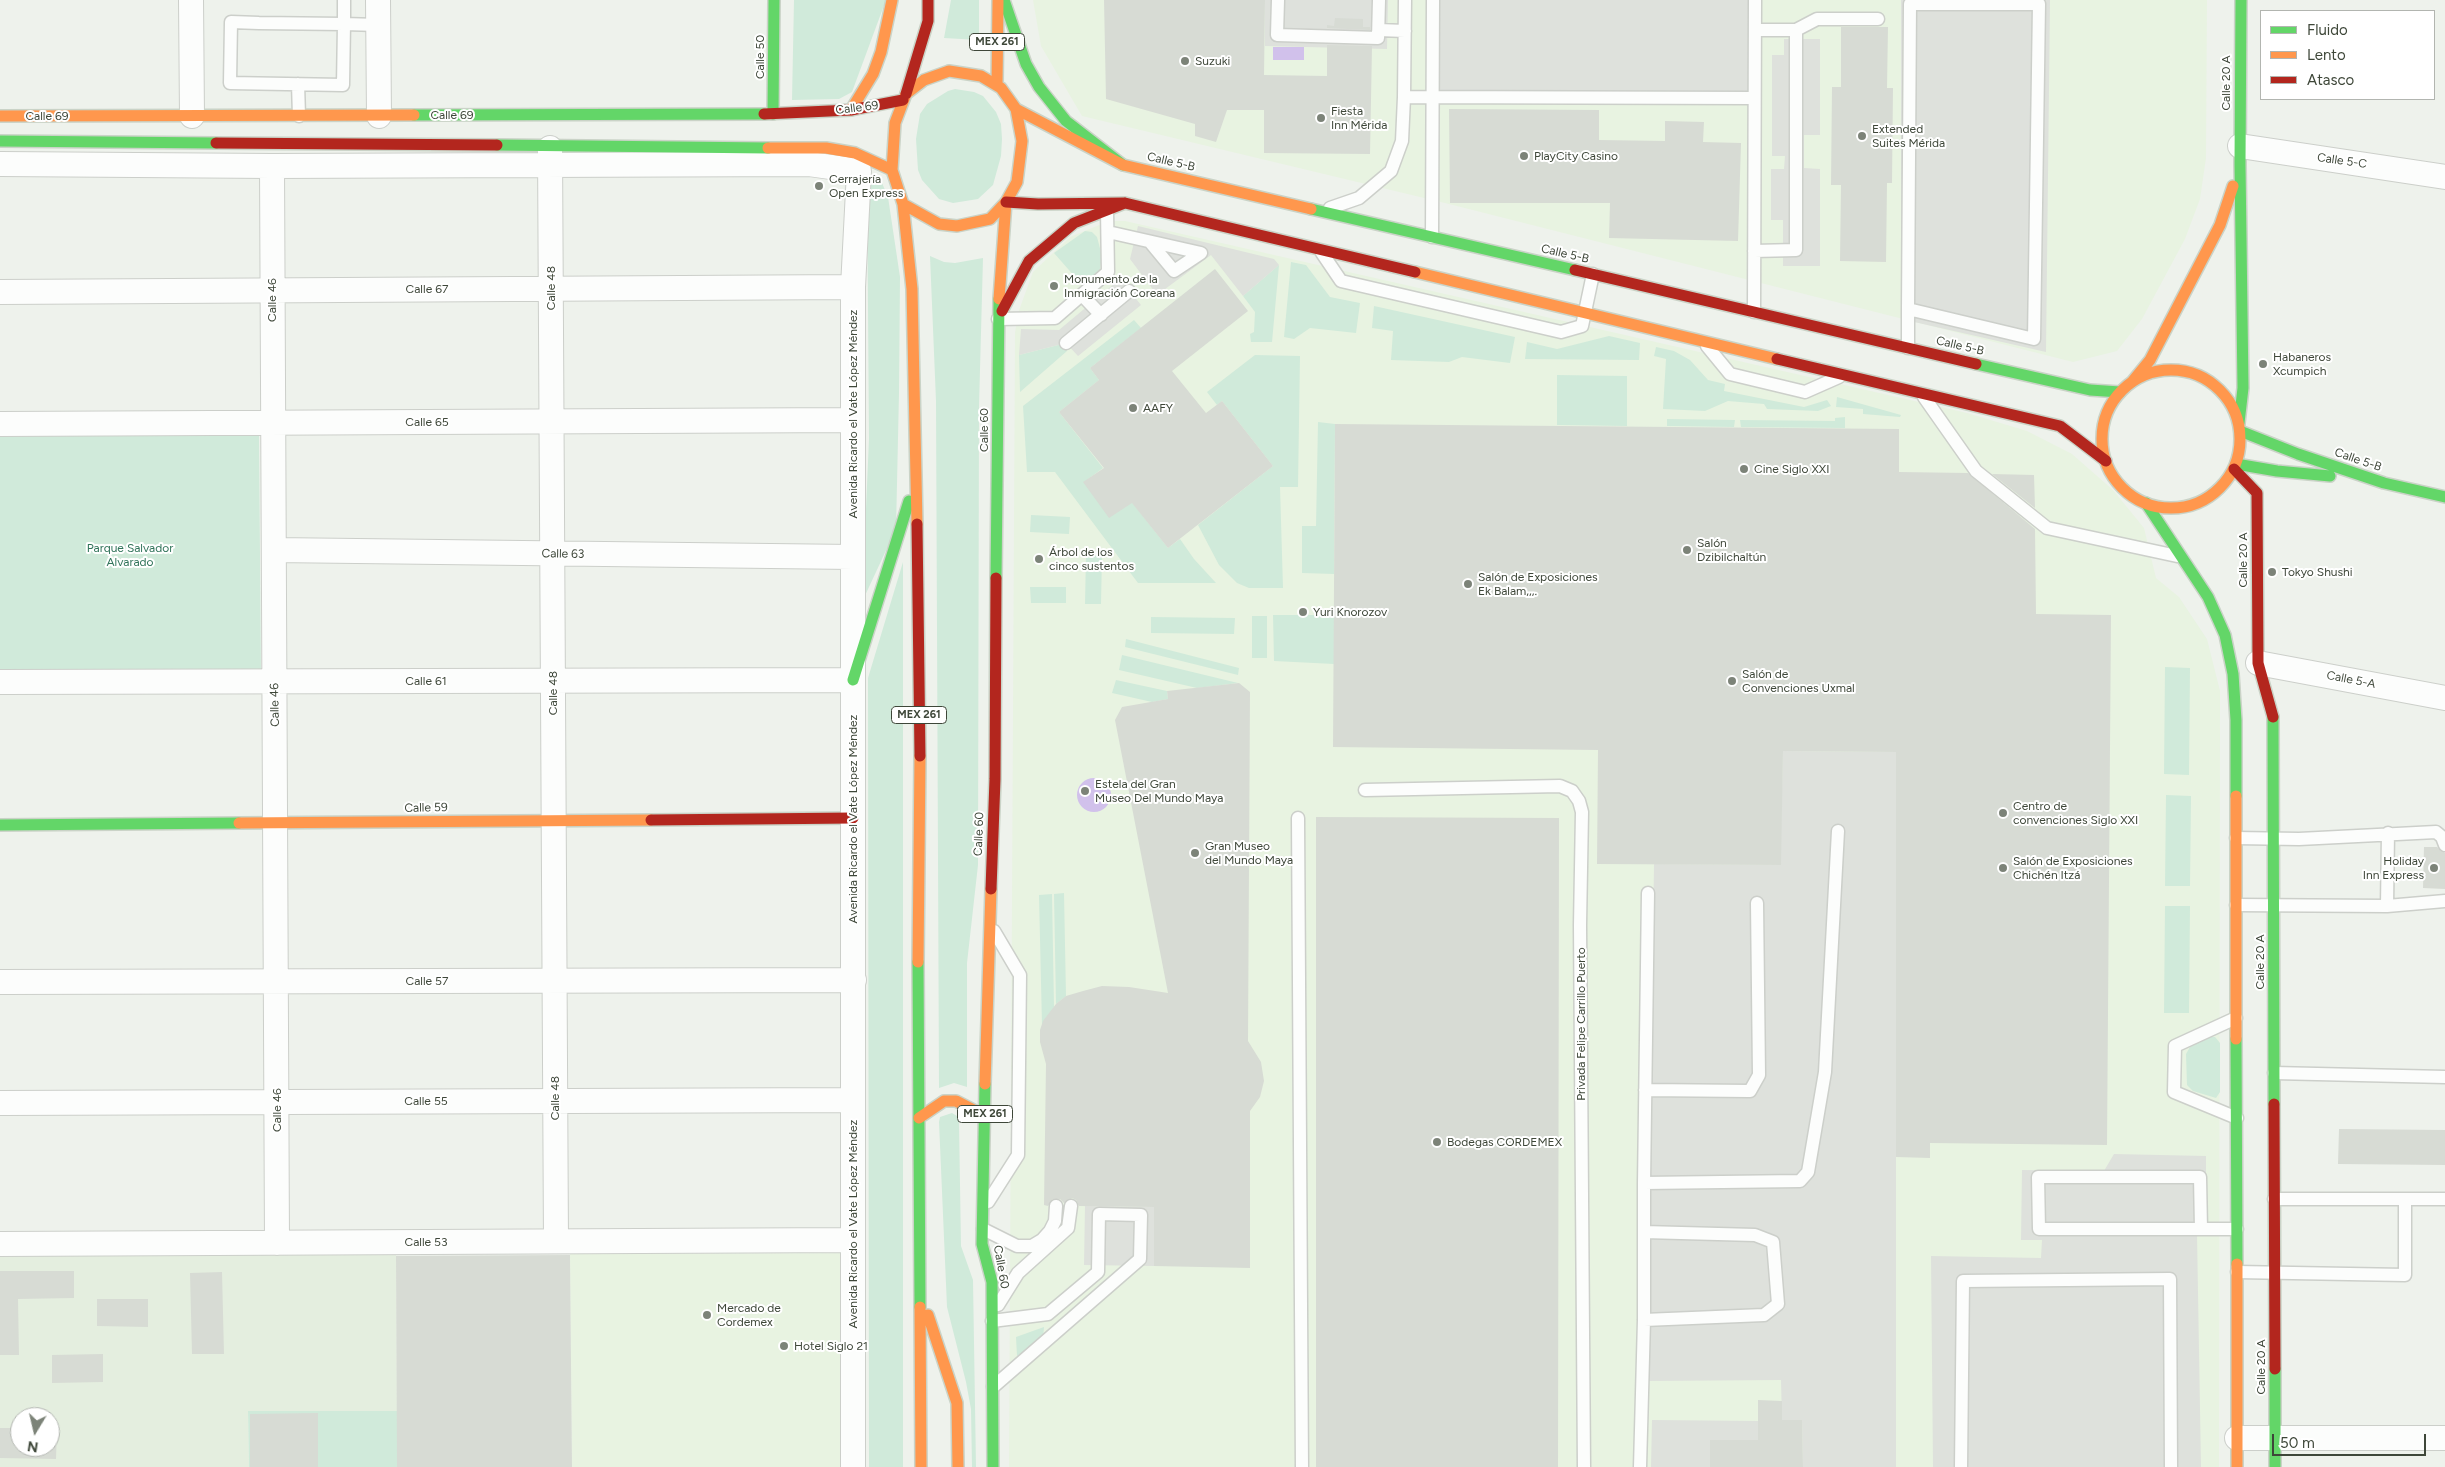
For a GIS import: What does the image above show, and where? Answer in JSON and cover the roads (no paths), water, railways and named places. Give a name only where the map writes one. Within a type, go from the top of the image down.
[{"type":"street","points":[[191,0],[192,110]]},
{"type":"street","points":[[378,0],[379,116]]},
{"type":"street","name":"Calle 50","points":[[773,114],[774,0]]},
{"type":"street","points":[[851,110],[864,92],[875,68],[892,0]]},
{"type":"street","points":[[905,97],[924,80],[949,71],[981,76],[997,85],[1016,109],[1021,127],[1021,161],[1017,182],[1006,202],[990,219],[956,226],[939,224],[903,204],[892,170],[895,123],[928,22],[928,0]]},
{"type":"street","name":"MEX 261","points":[[997,85],[998,0]]},
{"type":"street","points":[[1004,0],[1026,64],[1039,87],[1066,120],[1122,165]]},
{"type":"street","name":"Calle 20 A","points":[[2240,0],[2243,388],[2240,427]]},
{"type":"street","name":"Calle 69","points":[[0,116],[192,110],[299,116],[773,114],[875,107],[905,97]]},
{"type":"street","name":"Calle 5-B","points":[[1016,109],[1122,165],[2090,390],[2120,392]]},
{"type":"street","name":"Calle 69","points":[[0,142],[658,155],[809,164],[860,171]]},
{"type":"street","name":"Calle 69","points":[[658,155],[826,148],[855,153],[892,170]]},
{"type":"street","name":"Calle 69","points":[[0,164],[272,166],[550,154]]},
{"type":"street","name":"Calle 48","points":[[550,154],[556,1241]]},
{"type":"street","name":"Calle 20 A","points":[[2132,382],[2150,360],[2220,225],[2240,156]]},
{"type":"street","name":"Calle 5-C","points":[[2240,156],[2445,176]]},
{"type":"street","name":"Calle 46","points":[[272,166],[274,681],[277,836],[277,1243]]},
{"type":"street","name":"Avenida Ricardo el Vate López Méndez","points":[[853,1467],[854,980],[850,831],[853,680],[853,287],[860,171]]},
{"type":"street","points":[[1006,202],[1038,204],[1125,203],[1320,249],[2060,426],[2106,462]]},
{"type":"street","name":"Calle 60","points":[[993,1467],[992,1282],[982,1244],[989,923],[995,779],[998,319],[1006,202]]},
{"type":"street","points":[[998,319],[1029,261],[1074,223],[1125,203]]},
{"type":"street","name":"MEX 261","points":[[903,204],[912,289],[917,478],[922,1467]]},
{"type":"street","name":"Calle 67","points":[[0,292],[853,287]]},
{"type":"street","points":[[2163,370],[2180,370],[2196,374],[2211,382],[2224,394],[2233,407],[2240,427],[2240,448],[2235,467],[2216,492],[2190,506],[2175,508],[2146,504],[2129,493],[2115,479],[2106,462],[2102,443],[2103,424],[2109,407],[2120,392],[2132,382],[2147,374],[2163,370]]},
{"type":"street","name":"Calle 65","points":[[0,424],[853,420]]},
{"type":"street","name":"Calle 5-B","points":[[2240,427],[2298,454],[2384,483]]},
{"type":"street","name":"Calle 5-B","points":[[2235,467],[2315,474],[2384,483],[2445,497]]},
{"type":"street","name":"Calle 20 A","points":[[2235,467],[2257,493],[2258,663],[2273,717],[2275,1467]]},
{"type":"street","points":[[853,680],[917,478]]},
{"type":"street","name":"Calle 20 A","points":[[2146,504],[2184,557],[2208,597],[2225,635],[2233,674],[2236,720],[2237,1467]]},
{"type":"street","name":"Calle 63","points":[[274,550],[853,557]]},
{"type":"street","name":"Calle 5-A","points":[[2258,663],[2445,698]]},
{"type":"street","name":"Calle 61","points":[[0,682],[853,680]]},
{"type":"street","name":"Calle 59","points":[[0,826],[277,836],[850,831]]},
{"type":"street","name":"Calle 57","points":[[0,982],[854,980]]},
{"type":"street","name":"Calle 55","points":[[0,1103],[853,1100]]},
{"type":"street","points":[[919,1118],[944,1101],[956,1101],[984,1116]]},
{"type":"street","name":"Calle 53","points":[[0,1244],[853,1240]]},
{"type":"street","points":[[920,1292],[957,1403],[958,1467]]},
{"type":"street","points":[[2237,1438],[2445,1438]]},
{"type":"lane","points":[[344,0],[344,24],[343,85],[230,83],[231,22],[344,24],[378,25]]},
{"type":"lane","points":[[1278,0],[1278,36],[1378,38],[1379,0]]},
{"type":"lane","points":[[1322,211],[1359,198],[1391,171],[1402,141],[1405,0]]},
{"type":"lane","points":[[1432,237],[1433,0]]},
{"type":"lane","points":[[1754,312],[1755,0]]},
{"type":"lane","points":[[1908,309],[2034,339],[2039,4],[1910,4],[1908,309],[1908,348]]},
{"type":"lane","points":[[1755,30],[1796,30],[1817,18],[1878,19]]},
{"type":"lane","points":[[1379,30],[1405,31]]},
{"type":"lane","points":[[1754,251],[1796,250],[1796,30]]},
{"type":"lane","points":[[298,84],[299,116]]},
{"type":"lane","points":[[1404,97],[1754,98]]},
{"type":"lane","points":[[998,319],[1055,318],[1108,272],[1108,210]]},
{"type":"lane","points":[[1108,232],[1150,242]]},
{"type":"lane","points":[[1320,249],[1341,281],[1561,332],[1582,326],[1592,274]]},
{"type":"lane","points":[[1066,343],[1129,291]]},
{"type":"lane","points":[[1082,294],[1100,315]]},
{"type":"lane","points":[[1702,341],[1730,374],[1806,392],[1844,375]]},
{"type":"lane","points":[[1921,392],[1976,471],[2047,528],[2184,557]]},
{"type":"lane","name":"Privada Felipe Carrillo Puerto","points":[[1365,790],[1560,786],[1572,791],[1579,801],[1582,812],[1580,925],[1584,1467]]},
{"type":"lane","points":[[1298,818],[1302,1467]]},
{"type":"lane","points":[[1644,1183],[1800,1181],[1808,1172],[1824,1072],[1838,831]]},
{"type":"lane","points":[[2236,838],[2436,832],[2442,837],[2445,845]]},
{"type":"lane","points":[[2387,906],[2388,833]]},
{"type":"lane","points":[[1640,1467],[1644,1320],[1648,893]]},
{"type":"lane","points":[[2236,905],[2387,906],[2445,900]]},
{"type":"lane","points":[[1645,1090],[1750,1091],[1759,1074],[1757,904]]},
{"type":"lane","points":[[983,1211],[1018,1155],[1020,975],[989,923]]},
{"type":"lane","points":[[2236,1018],[2175,1046],[2174,1092],[2237,1118]]},
{"type":"lane","points":[[2274,1073],[2445,1077]]},
{"type":"lane","points":[[2201,1229],[2200,1177],[2038,1177],[2039,1229],[2201,1229],[2236,1229]]},
{"type":"lane","points":[[2274,1199],[2445,1199]]},
{"type":"lane","points":[[2236,1272],[2405,1275],[2405,1199]]},
{"type":"lane","points":[[983,1229],[1018,1246],[1032,1246],[1042,1240],[1050,1231],[1055,1221],[1056,1206]]},
{"type":"lane","points":[[992,1317],[1018,1273],[1068,1228],[1071,1206]]},
{"type":"lane","points":[[992,1317],[1048,1314],[1098,1272],[1099,1214],[1141,1215],[1140,1259],[992,1388]]},
{"type":"lane","points":[[1644,1232],[1756,1235],[1773,1242],[1778,1304],[1764,1315],[1644,1320]]},
{"type":"lane","points":[[1961,1467],[1962,1280],[2170,1279],[2171,1467]]},
{"type":"place","name":"Suzuki","points":[[1185,61]]},
{"type":"place","name":"Fiesta Inn Mérida","points":[[1321,118]]},
{"type":"place","name":"Extended Suites Mérida","points":[[1862,136]]},
{"type":"place","name":"PlayCity Casino","points":[[1524,156]]},
{"type":"place","name":"Cerrajería Open Express","points":[[819,186]]},
{"type":"place","name":"Monumento de la Inmigración Coreana","points":[[1054,286]]},
{"type":"place","name":"Habaneros Xcumpich","points":[[2263,364]]},
{"type":"place","name":"AAFY","points":[[1133,408]]},
{"type":"place","name":"Cine Siglo XXI","points":[[1744,469]]},
{"type":"place","name":"Salón Dzibilchaltún","points":[[1687,550]]},
{"type":"place","name":"Árbol de los cinco sustentos","points":[[1039,559]]},
{"type":"place","name":"Tokyo Shushi","points":[[2272,572]]},
{"type":"place","name":"Salón de Exposiciones Ek Balam,,,.","points":[[1468,584]]},
{"type":"place","name":"Yuri Knorozov","points":[[1303,612]]},
{"type":"place","name":"Salón de Convenciones Uxmal","points":[[1732,681]]},
{"type":"place","name":"Estela del Gran Museo Del Mundo Maya","points":[[1085,791]]},
{"type":"place","name":"Centro de convenciones Siglo XXI","points":[[2003,813]]},
{"type":"place","name":"Gran Museo del Mundo Maya","points":[[1195,853]]},
{"type":"place","name":"Salón de Exposiciones Chichén Itzá","points":[[2003,868]]},
{"type":"place","name":"Holiday Inn Express","points":[[2434,868]]},
{"type":"place","name":"Bodegas CORDEMEX","points":[[1437,1142]]},
{"type":"place","name":"Mercado de Cordemex","points":[[707,1315]]},
{"type":"place","name":"Hotel Siglo 21","points":[[784,1346]]},
{"type":"park label","name":"Parque Salvador Alvarado","points":[[130,555]]}]
